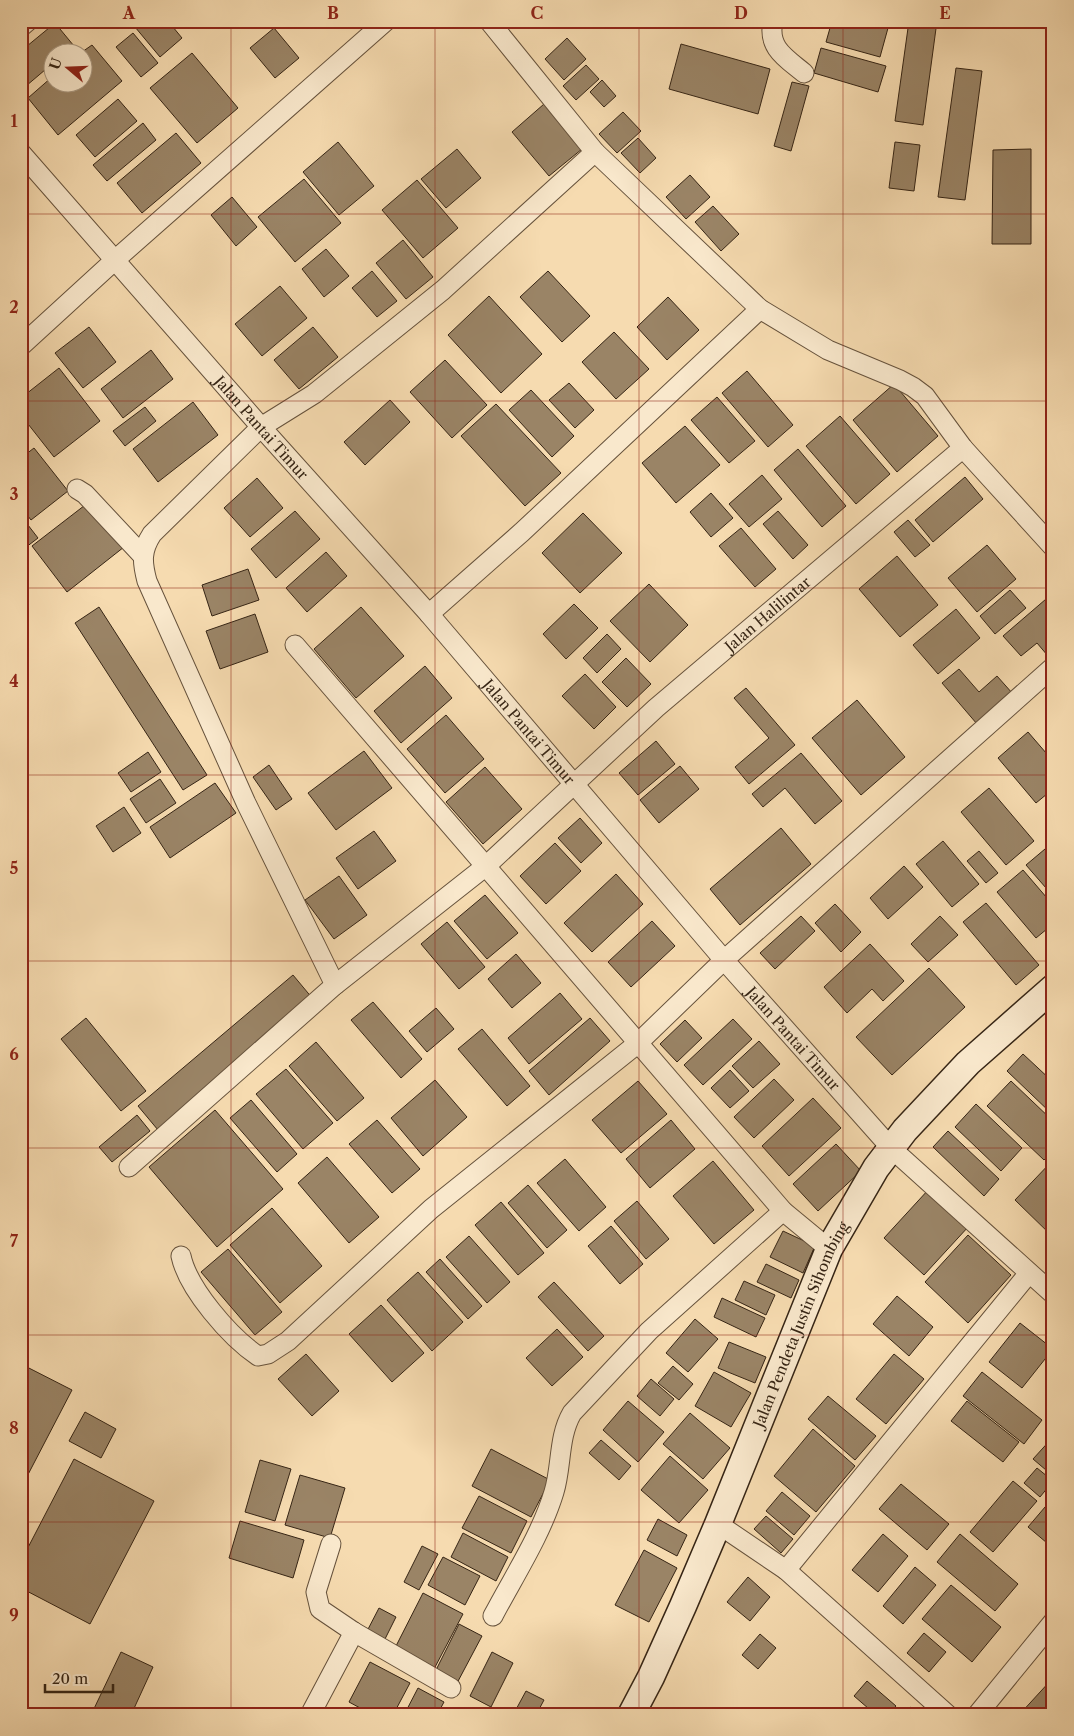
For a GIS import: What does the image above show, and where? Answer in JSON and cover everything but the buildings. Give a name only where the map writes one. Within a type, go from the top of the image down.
[{"type":"street","points":[[21,27],[28,21]]},
{"type":"street","points":[[21,346],[115,260],[386,21]]},
{"type":"street","points":[[489,21],[595,152],[760,309],[828,350],[913,387],[924,396],[963,448],[1053,547]]},
{"type":"street","points":[[773,21],[772,40],[776,49],[804,74]]},
{"type":"street","points":[[334,985],[246,803],[148,581],[143,556],[146,544],[152,534],[261,427],[314,394],[442,290],[595,152]]},
{"type":"street","name":"Jalan Pantai Timur","points":[[21,153],[261,427],[429,614],[724,960],[891,1148],[1053,1294]]},
{"type":"street","points":[[429,614],[522,532],[760,309]]},
{"type":"street","name":"Jalan Halilintar","points":[[129,1167],[334,985],[486,866],[656,708],[963,448]]},
{"type":"street","points":[[77,489],[85,494],[143,556]]},
{"type":"street","points":[[295,645],[637,1044],[783,1211],[829,1249]]},
{"type":"street","points":[[181,1256],[186,1271],[209,1308],[249,1350],[258,1356],[268,1354],[288,1341],[430,1209],[637,1044],[724,960],[1053,667]]},
{"type":"street","name":"Jalan Pendeta Justin Sihombing","points":[[631,1715],[651,1677],[718,1524],[829,1249],[876,1168],[905,1130],[968,1063],[1053,988]]},
{"type":"street","points":[[493,1616],[544,1520],[555,1491],[560,1469],[564,1430],[572,1413],[649,1331],[783,1211]]},
{"type":"street","points":[[786,1570],[1028,1273]]},
{"type":"street","points":[[718,1524],[786,1570],[948,1715]]},
{"type":"street","points":[[331,1544],[316,1592],[320,1609],[354,1632],[451,1688]]},
{"type":"street","points":[[977,1715],[1053,1622]]},
{"type":"street","points":[[310,1715],[354,1632]]}]
